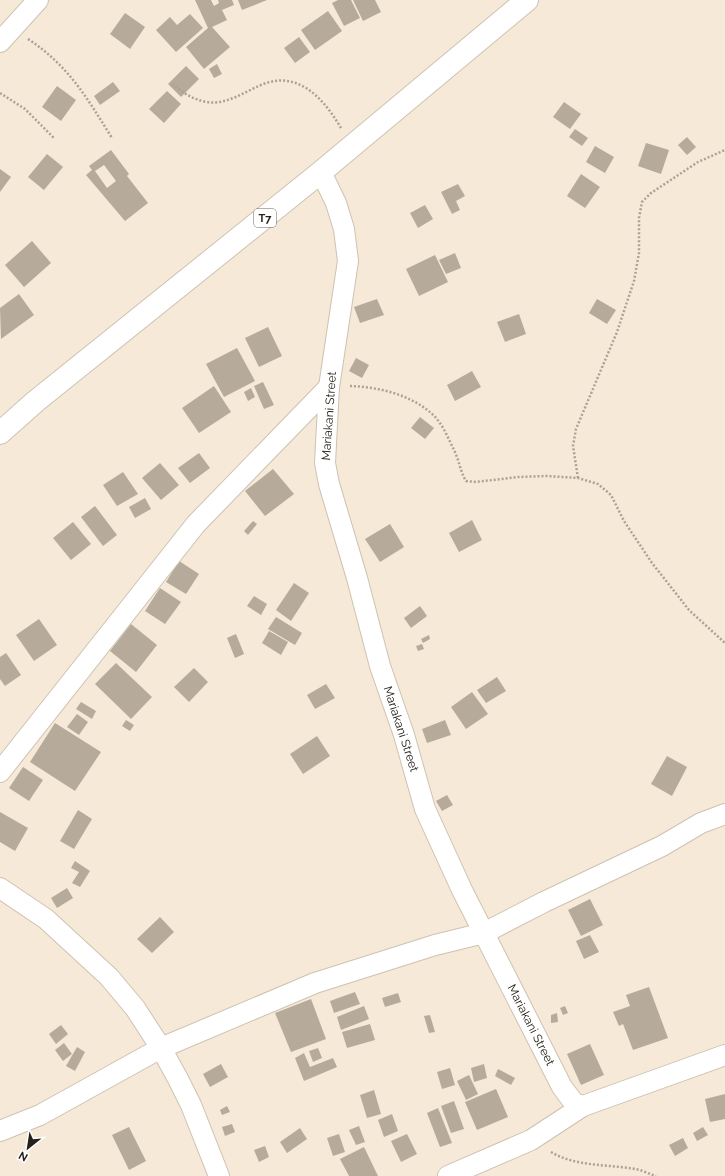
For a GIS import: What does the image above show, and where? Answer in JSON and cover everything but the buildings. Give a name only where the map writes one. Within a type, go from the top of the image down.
[{"type":"highway","name":"T7","points":[[0,433],[36,402],[321,172],[527,0]]},
{"type":"street","points":[[6,35],[38,0]]},
{"type":"street","name":"Mariakani Street","points":[[321,172],[336,203],[344,229],[348,261],[329,387],[326,463],[333,501],[357,578],[380,666],[404,736],[425,809],[462,890],[562,1087],[574,1103],[583,1106]]},
{"type":"street","points":[[0,772],[196,524],[329,387]]},
{"type":"street","points":[[0,1131],[40,1115],[161,1048],[315,983],[435,946],[484,933],[544,902],[662,846],[700,823],[725,814]]},
{"type":"street","points":[[0,888],[46,919],[109,977],[135,1008],[161,1048],[191,1105],[219,1176]]},
{"type":"street","points":[[448,1176],[531,1140],[583,1106],[725,1055]]},
{"type":"path","points":[[6,35],[43,50],[73,78],[112,138]]},
{"type":"path","points":[[172,84],[189,96],[207,102],[230,99],[277,79],[303,84],[315,93],[327,107],[351,146]]},
{"type":"path","points":[[0,93],[25,110],[54,138]]},
{"type":"path","points":[[578,478],[573,446],[576,429],[624,313],[634,281],[639,253],[639,218],[642,202],[651,193],[698,162],[725,150]]},
{"type":"path","points":[[329,387],[360,386],[386,390],[409,399],[432,413],[442,426],[455,452],[462,475],[466,481],[476,482],[547,476],[578,478],[598,484],[611,495],[624,521],[652,563],[689,610],[725,643]]},
{"type":"path","points":[[531,1140],[558,1156],[576,1162],[638,1169],[656,1176]]}]
